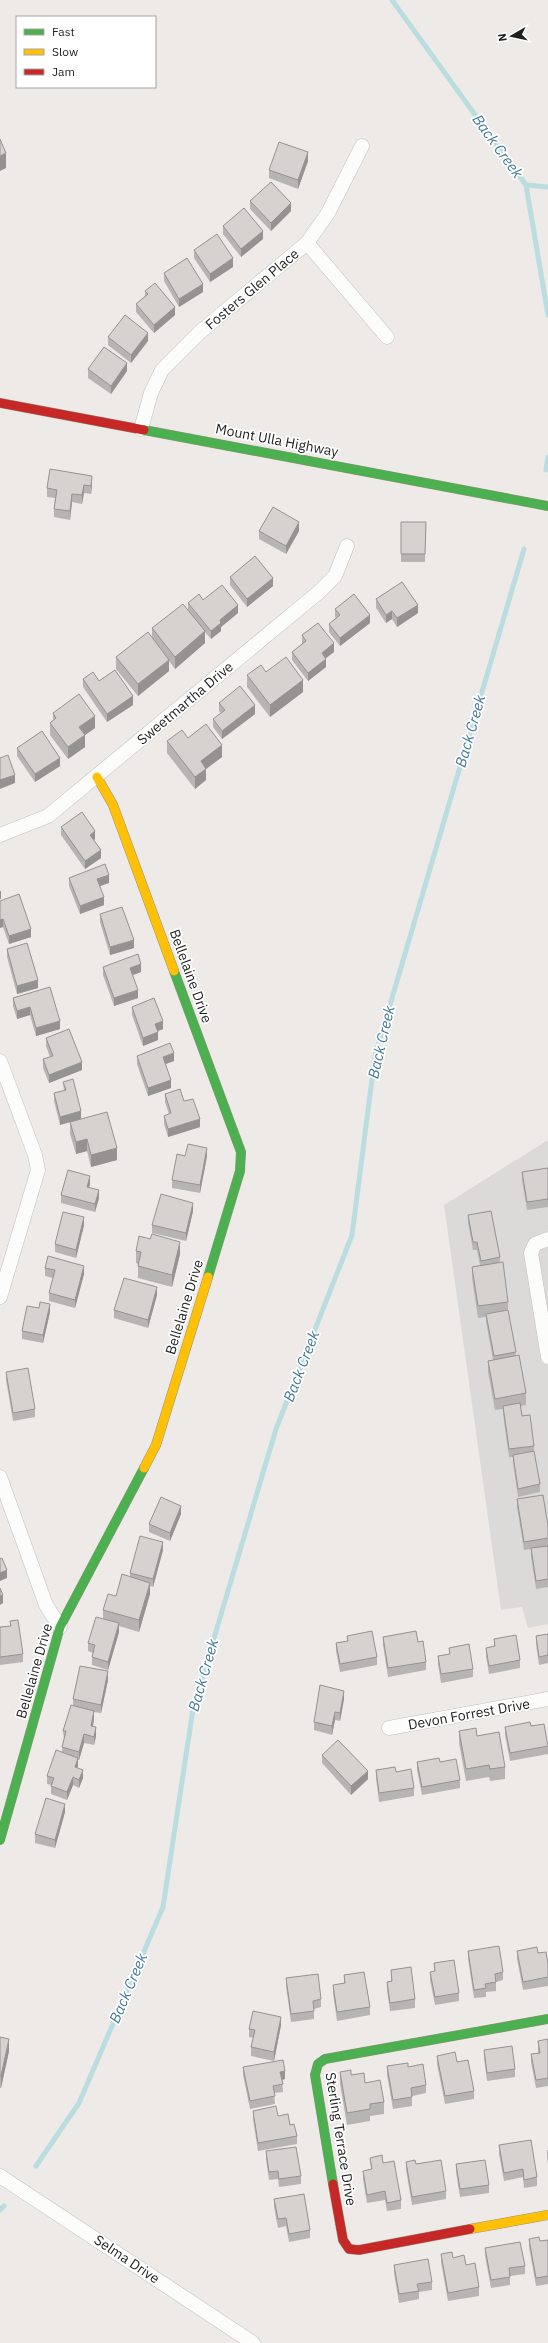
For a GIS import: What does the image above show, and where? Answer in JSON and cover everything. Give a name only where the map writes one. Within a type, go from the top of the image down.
[{"type":"street","name":"Fosters Glen Place","points":[[141,429],[150,393],[162,370],[200,332],[307,244],[328,213],[362,146]]},
{"type":"street","points":[[307,244],[387,337]]},
{"type":"street","name":"Mount Ulla Highway","points":[[0,403],[548,506]]},
{"type":"street","name":"Sweetmartha Drive","points":[[0,835],[48,816],[320,592],[335,576],[347,546]]},
{"type":"street","name":"Bellelaine Drive","points":[[0,1840],[4,1808],[60,1627],[156,1445],[240,1171],[241,1152],[113,805],[97,777]]},
{"type":"street","points":[[0,1061],[35,1155],[38,1170],[0,1297]]},
{"type":"street","points":[[548,1239],[535,1244],[531,1253],[548,1357]]},
{"type":"street","points":[[0,1477],[46,1604],[60,1627]]},
{"type":"street","name":"Devon Forrest Drive","points":[[389,1728],[548,1699]]},
{"type":"street","name":"Sterling Terrace Drive","points":[[548,2019],[325,2059],[318,2064],[315,2075],[343,2240],[349,2249],[359,2250],[548,2215]]},
{"type":"street","name":"Selma Drive","points":[[0,2176],[253,2343]]},
{"type":"shaded area","points":[[548,1140],[548,1624],[528,1628],[522,1607],[501,1610],[444,1205]]},
{"type":"building","points":[[0,139],[6,153],[0,156]]},
{"type":"building","points":[[279,142],[308,152],[298,180],[269,170]]},
{"type":"building","points":[[271,182],[291,203],[271,223],[250,201]]},
{"type":"building","points":[[244,208],[263,231],[241,249],[223,226]]},
{"type":"building","points":[[217,234],[233,258],[210,274],[194,250]]},
{"type":"building","points":[[187,258],[203,284],[179,299],[164,273]]},
{"type":"building","points":[[155,283],[175,307],[154,325],[136,304],[148,294],[145,291]]},
{"type":"building","points":[[125,315],[148,333],[131,355],[108,337]]},
{"type":"building","points":[[104,347],[127,363],[111,386],[88,369]]},
{"type":"building","points":[[50,469],[92,476],[91,486],[84,485],[82,495],[72,494],[70,511],[54,509],[57,490],[47,488]]},
{"type":"building","points":[[273,507],[299,522],[286,546],[259,531]]},
{"type":"building","points":[[401,522],[426,522],[425,554],[401,554]]},
{"type":"building","points":[[255,556],[273,578],[247,599],[230,577]]},
{"type":"building","points":[[402,582],[418,605],[397,618],[392,611],[386,615],[376,599]]},
{"type":"building","points":[[222,585],[238,605],[220,620],[221,623],[211,631],[188,603],[199,594],[203,600]]},
{"type":"building","points":[[354,594],[370,615],[340,638],[329,624],[340,615],[335,609]]},
{"type":"building","points":[[183,604],[205,631],[175,657],[152,628]]},
{"type":"building","points":[[318,623],[334,643],[322,653],[326,659],[308,673],[292,652],[306,641],[302,635]]},
{"type":"building","points":[[148,632],[169,660],[138,684],[116,657]]},
{"type":"building","points":[[286,657],[303,680],[270,705],[247,675],[261,665],[266,672]]},
{"type":"building","points":[[115,670],[133,696],[107,714],[83,679],[93,672],[99,681]]},
{"type":"building","points":[[240,686],[255,705],[222,731],[213,719],[225,710],[219,703]]},
{"type":"building","points":[[79,694],[95,716],[79,727],[85,735],[68,747],[50,723],[56,718],[53,713]]},
{"type":"building","points":[[206,724],[222,745],[201,761],[206,769],[195,777],[167,741],[182,730],[188,738]]},
{"type":"building","points":[[42,731],[60,758],[35,774],[17,748]]},
{"type":"building","points":[[8,755],[15,775],[0,780],[0,758]]},
{"type":"building","points":[[82,812],[95,831],[90,835],[101,850],[85,861],[61,827]]},
{"type":"building","points":[[105,864],[109,875],[97,879],[104,897],[80,906],[69,878]]},
{"type":"building","points":[[19,894],[31,929],[9,936],[3,919],[0,920],[0,901]]},
{"type":"building","points":[[122,907],[134,940],[110,947],[100,914]]},
{"type":"building","points":[[27,943],[38,980],[17,986],[7,949]]},
{"type":"building","points":[[138,954],[141,964],[130,968],[138,990],[114,998],[103,967]]},
{"type":"building","points":[[50,987],[60,1021],[36,1028],[30,1007],[17,1011],[13,998]]},
{"type":"building","points":[[154,998],[163,1021],[155,1024],[158,1032],[143,1038],[132,1007]]},
{"type":"building","points":[[69,1029],[82,1062],[49,1075],[43,1059],[53,1056],[46,1038]]},
{"type":"building","points":[[170,1043],[174,1053],[163,1057],[171,1080],[148,1088],[137,1056]]},
{"type":"building","points":[[73,1079],[81,1111],[60,1117],[54,1093],[66,1090],[63,1082]]},
{"type":"building","points":[[180,1089],[184,1101],[193,1099],[200,1119],[168,1129],[164,1116],[171,1113],[165,1094]]},
{"type":"building","points":[[107,1112],[117,1148],[91,1155],[87,1139],[76,1142],[70,1122]]},
{"type":"building","points":[[188,1144],[207,1148],[200,1185],[172,1180],[177,1154],[185,1156]]},
{"type":"building","points":[[548,1168],[548,1199],[527,1202],[522,1172]]},
{"type":"building","points":[[68,1170],[90,1176],[87,1187],[99,1190],[95,1204],[61,1195]]},
{"type":"building","points":[[161,1194],[193,1203],[186,1233],[152,1225]]},
{"type":"building","points":[[491,1211],[500,1257],[481,1261],[477,1242],[473,1242],[468,1215]]},
{"type":"building","points":[[63,1212],[84,1217],[76,1250],[55,1244]]},
{"type":"building","points":[[152,1234],[180,1242],[172,1275],[138,1266],[141,1252],[136,1251],[139,1236],[150,1239]]},
{"type":"building","points":[[48,1256],[84,1266],[75,1300],[49,1293],[55,1270],[45,1268]]},
{"type":"building","points":[[503,1262],[508,1302],[478,1306],[472,1267]]},
{"type":"building","points":[[124,1278],[157,1287],[148,1320],[114,1310]]},
{"type":"building","points":[[40,1302],[50,1304],[43,1335],[22,1331],[27,1306],[39,1308]]},
{"type":"building","points":[[508,1310],[516,1352],[494,1356],[486,1314]]},
{"type":"building","points":[[519,1355],[526,1393],[495,1399],[488,1361]]},
{"type":"building","points":[[28,1368],[35,1409],[13,1413],[6,1372]]},
{"type":"building","points":[[520,1403],[522,1416],[530,1415],[534,1446],[509,1449],[503,1406]]},
{"type":"building","points":[[534,1451],[540,1484],[518,1489],[513,1455]]},
{"type":"building","points":[[543,1495],[548,1526],[548,1538],[524,1542],[517,1499]]},
{"type":"building","points":[[161,1497],[181,1506],[170,1533],[149,1524]]},
{"type":"building","points":[[140,1536],[163,1542],[153,1579],[130,1573]]},
{"type":"building","points":[[548,1546],[548,1579],[536,1581],[531,1548]]},
{"type":"building","points":[[2,1558],[7,1570],[0,1573],[0,1559]]},
{"type":"building","points":[[122,1574],[150,1583],[139,1620],[103,1610],[108,1594],[116,1596]]},
{"type":"building","points":[[0,1588],[3,1595],[0,1596]]},
{"type":"building","points":[[96,1617],[119,1623],[108,1662],[92,1657],[95,1645],[88,1643]]},
{"type":"building","points":[[18,1620],[23,1654],[0,1657],[0,1627],[11,1626],[10,1621]]},
{"type":"building","points":[[372,1631],[377,1657],[340,1664],[336,1643],[348,1641],[347,1636]]},
{"type":"building","points":[[416,1631],[418,1642],[423,1641],[426,1662],[388,1668],[383,1637]]},
{"type":"building","points":[[548,1634],[548,1655],[539,1657],[536,1636]]},
{"type":"building","points":[[516,1635],[520,1660],[489,1666],[486,1648],[495,1646],[494,1639]]},
{"type":"building","points":[[469,1644],[473,1669],[441,1674],[438,1656],[450,1654],[449,1648]]},
{"type":"building","points":[[80,1666],[108,1671],[101,1705],[73,1699]]},
{"type":"building","points":[[320,1685],[344,1691],[340,1713],[335,1712],[332,1726],[314,1722]]},
{"type":"building","points":[[71,1705],[94,1711],[91,1726],[96,1727],[94,1737],[84,1734],[79,1752],[62,1747],[66,1731],[63,1731]]},
{"type":"building","points":[[530,1722],[531,1726],[544,1724],[548,1746],[510,1753],[505,1727]]},
{"type":"building","points":[[476,1728],[477,1736],[499,1732],[505,1767],[490,1769],[489,1765],[466,1769],[459,1731]]},
{"type":"building","points":[[338,1740],[368,1771],[351,1786],[322,1755]]},
{"type":"building","points":[[56,1750],[78,1758],[75,1767],[83,1770],[79,1780],[73,1777],[67,1792],[51,1786],[54,1778],[47,1776]]},
{"type":"building","points":[[439,1758],[440,1762],[456,1759],[460,1780],[422,1787],[417,1762]]},
{"type":"building","points":[[395,1767],[396,1772],[411,1769],[414,1788],[379,1793],[376,1770]]},
{"type":"building","points":[[46,1798],[65,1804],[55,1840],[35,1834]]},
{"type":"building","points":[[499,1946],[503,1972],[495,1974],[496,1982],[485,1984],[486,1988],[474,1990],[468,1951]]},
{"type":"building","points":[[537,1947],[538,1953],[546,1952],[548,1977],[523,1982],[517,1951]]},
{"type":"building","points":[[454,1960],[459,1993],[435,1997],[430,1972],[435,1971],[434,1963]]},
{"type":"building","points":[[411,1967],[415,1999],[390,2003],[387,1982],[392,1981],[391,1970]]},
{"type":"building","points":[[364,1972],[370,2007],[337,2012],[333,1985],[345,1983],[344,1975]]},
{"type":"building","points":[[318,1974],[321,1999],[313,2001],[314,2011],[291,2014],[286,1978]]},
{"type":"building","points":[[253,2011],[281,2017],[274,2052],[251,2047],[255,2030],[249,2029]]},
{"type":"building","points":[[0,2037],[9,2039],[1,2076],[0,2076]]},
{"type":"building","points":[[548,2039],[548,2078],[536,2080],[531,2054],[540,2053],[538,2041]]},
{"type":"building","points":[[512,2046],[515,2069],[487,2073],[484,2050]]},
{"type":"building","points":[[455,2052],[457,2062],[468,2060],[474,2091],[445,2096],[437,2056]]},
{"type":"building","points":[[283,2060],[285,2071],[280,2072],[283,2084],[273,2086],[275,2096],[250,2101],[243,2067]]},
{"type":"building","points":[[408,2063],[408,2067],[423,2064],[426,2085],[411,2088],[412,2097],[393,2100],[387,2066]]},
{"type":"building","points":[[351,2070],[351,2075],[364,2073],[365,2083],[380,2080],[384,2102],[370,2104],[370,2109],[347,2113],[340,2072]]},
{"type":"building","points":[[276,2106],[278,2116],[288,2114],[290,2125],[294,2124],[297,2136],[258,2143],[253,2111]]},
{"type":"building","points":[[531,2140],[537,2177],[524,2180],[523,2169],[504,2173],[499,2145]]},
{"type":"building","points":[[296,2147],[301,2176],[279,2179],[278,2171],[269,2172],[266,2151]]},
{"type":"building","points":[[382,2155],[383,2163],[394,2161],[401,2200],[387,2203],[385,2191],[367,2195],[363,2171],[372,2169],[370,2158]]},
{"type":"building","points":[[415,2160],[416,2164],[441,2160],[446,2191],[412,2197],[406,2162]]},
{"type":"building","points":[[485,2160],[489,2185],[460,2189],[456,2164]]},
{"type":"building","points":[[304,2194],[310,2230],[289,2234],[286,2218],[278,2219],[274,2199]]},
{"type":"building","points":[[539,2237],[540,2241],[548,2240],[548,2276],[536,2278],[529,2239]]},
{"type":"building","points":[[520,2242],[525,2266],[509,2268],[510,2277],[491,2280],[485,2248]]},
{"type":"building","points":[[452,2252],[453,2258],[464,2255],[466,2265],[475,2263],[479,2287],[448,2293],[441,2254]]},
{"type":"building","points":[[428,2259],[432,2282],[417,2284],[419,2291],[399,2294],[394,2265]]},
{"type":"waterway","name":"Back Creek","points":[[392,0],[526,185],[548,315]]},
{"type":"waterway","points":[[526,185],[548,187]]},
{"type":"waterway","name":"Back Creek","points":[[546,470],[548,457]]},
{"type":"waterway","name":"Back Creek","points":[[36,2166],[79,2103],[163,1907],[193,1709],[276,1429],[352,1235],[375,1056],[524,549]]},
{"type":"waterway","name":"Back Creek","points":[[0,2210],[4,2206]]},
{"type":"traffic: fast","points":[[144,430],[548,506]]},
{"type":"traffic: fast","points":[[174,971],[241,1152],[240,1171],[208,1277]]},
{"type":"traffic: fast","points":[[0,1840],[60,1627],[144,1468]]},
{"type":"traffic: fast","points":[[333,2184],[315,2075],[318,2064],[325,2059],[548,2019]]},
{"type":"traffic: slow","points":[[97,777],[113,805],[174,971]]},
{"type":"traffic: slow","points":[[144,1468],[156,1445],[208,1277]]},
{"type":"traffic: slow","points":[[470,2229],[548,2215]]},
{"type":"traffic: jam","points":[[0,403],[144,430]]},
{"type":"traffic: jam","points":[[333,2184],[343,2240],[349,2249],[359,2250],[470,2229]]}]
